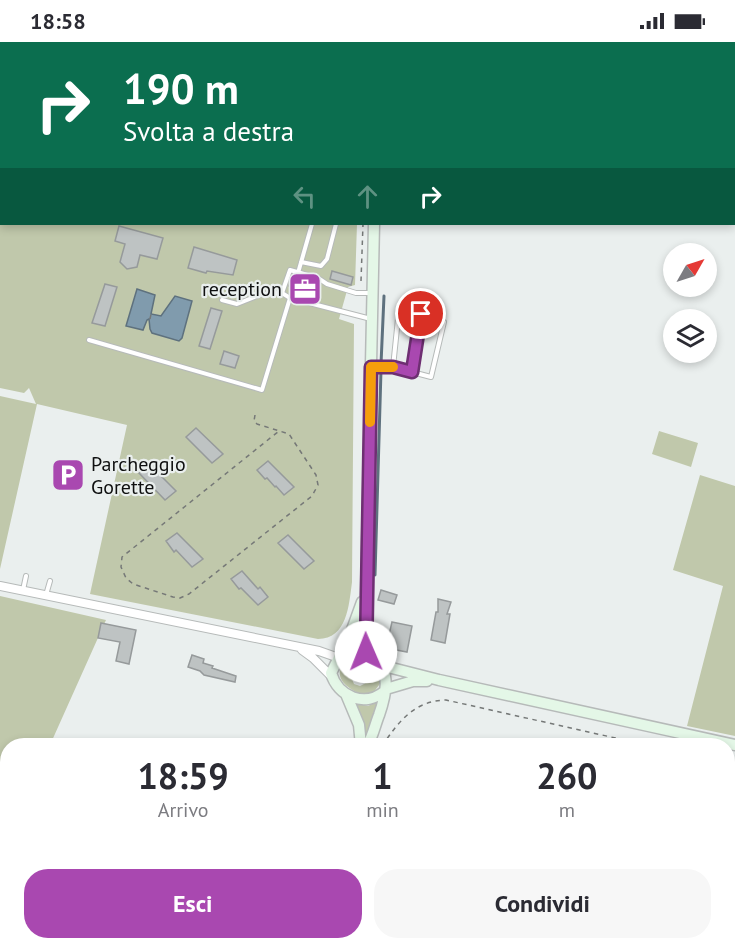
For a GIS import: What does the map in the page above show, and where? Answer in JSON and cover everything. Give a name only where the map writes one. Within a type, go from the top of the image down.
[{"type":"street","points":[[370,738],[382,705],[387,680],[385,672],[367,655],[365,645],[374,225]]},
{"type":"street","points":[[333,679],[331,673],[358,617],[366,584]]},
{"type":"street","points":[[0,586],[375,663],[439,680],[703,738]]},
{"type":"street","points":[[295,647],[313,658],[346,694],[359,725],[360,738]]},
{"type":"street","points":[[346,694],[364,700],[372,699],[385,690],[413,681],[439,680]]},
{"type":"street","points":[[382,705],[398,687]]},
{"type":"lane","points":[[298,273],[312,225]]},
{"type":"lane","points":[[301,262],[321,266],[327,259],[336,225]]},
{"type":"lane","points":[[282,293],[290,270],[356,293],[372,293]]},
{"type":"lane","points":[[222,300],[237,304],[262,294],[282,293],[290,298],[372,319]]},
{"type":"lane","points":[[89,340],[262,390],[290,298]]},
{"type":"lane","points":[[393,367],[399,309]]},
{"type":"lane","points":[[412,372],[421,314]]},
{"type":"lane","points":[[371,367],[393,367],[431,377],[444,322]]},
{"type":"lane","points":[[23,591],[26,576]]},
{"type":"lane","points":[[46,595],[50,581]]},
{"type":"path","points":[[150,319],[151,314]]},
{"type":"path","points":[[255,415],[254,421],[257,424],[289,434],[316,475],[318,485],[312,496],[189,594],[180,598],[173,597],[133,584],[126,578],[121,567],[122,557],[279,431]]},
{"type":"path","points":[[388,738],[412,710],[428,702],[446,700],[615,738]]},
{"type":"green space","points":[[0,225],[357,225],[355,285],[348,287],[339,319],[354,324],[352,582],[348,610],[341,627],[328,637],[318,639],[90,594],[127,425],[37,404],[0,569],[0,396],[36,404],[29,388],[24,393],[0,388]]},
{"type":"green space","points":[[659,431],[698,443],[691,467],[652,454]]},
{"type":"green space","points":[[700,475],[735,486],[735,736],[687,726],[723,586],[673,570]]},
{"type":"green space","points":[[0,596],[106,620],[53,738],[0,738]]},
{"type":"green space","points":[[363,619],[361,655],[347,652]]},
{"type":"green space","points":[[352,663],[377,668],[382,681],[373,693],[364,697],[342,681],[341,667]],"holes":[[[356,673],[365,674],[366,683],[360,686],[354,684],[352,679]]]},
{"type":"green space","points":[[378,701],[366,738],[356,703],[368,706]]},
{"type":"water","points":[[137,289],[155,295],[151,314],[161,316],[175,296],[192,301],[182,338],[179,341],[152,333],[149,319],[143,330],[126,326]]},
{"type":"building","points":[[119,226],[163,238],[157,259],[140,255],[137,267],[127,269],[120,262],[125,244],[115,241]]},
{"type":"building","points":[[194,247],[237,260],[233,275],[207,271],[206,273],[188,268]]},
{"type":"building","points":[[332,271],[353,277],[351,285],[330,279]]},
{"type":"building","name":"reception","points":[[291,278],[319,284],[315,298],[292,290],[293,287],[289,286]]},
{"type":"building","points":[[105,284],[117,287],[105,326],[92,323]]},
{"type":"building","points":[[211,308],[222,311],[210,349],[199,346]]},
{"type":"building","points":[[224,351],[239,356],[235,368],[220,364]]},
{"type":"building","points":[[196,428],[223,454],[212,463],[186,437]]},
{"type":"building","points":[[268,461],[294,487],[284,495],[257,470]]},
{"type":"building","points":[[150,465],[176,491],[165,500],[139,473]]},
{"type":"building","points":[[177,533],[203,559],[192,567],[176,550],[174,552],[166,541]]},
{"type":"building","points":[[288,535],[314,561],[304,569],[278,543]]},
{"type":"building","points":[[242,571],[268,597],[258,605],[231,579]]},
{"type":"building","points":[[381,590],[397,595],[394,604],[378,600]]},
{"type":"building","points":[[438,599],[451,602],[447,614],[450,614],[445,643],[431,640],[436,612],[438,612]]},
{"type":"building","points":[[392,622],[412,626],[407,652],[386,648]]},
{"type":"building","points":[[101,623],[136,630],[129,664],[116,661],[120,642],[98,638]]},
{"type":"building","points":[[192,655],[204,659],[203,663],[213,666],[212,668],[236,676],[235,682],[204,675],[188,667]]},
{"type":"waterway","points":[[381,364],[384,296]]},
{"type":"waterway","points":[[375,575],[381,370]]},
{"type":"slow traffic","points":[[370,422],[371,367],[393,367]]},
{"type":"place","name":"reception","points":[[305,289]]},
{"type":"place","name":"Parcheggio Gorette","points":[[68,475]]},
{"type":"route","points":[[366,652],[371,367],[393,367],[412,372],[421,314]]}]
